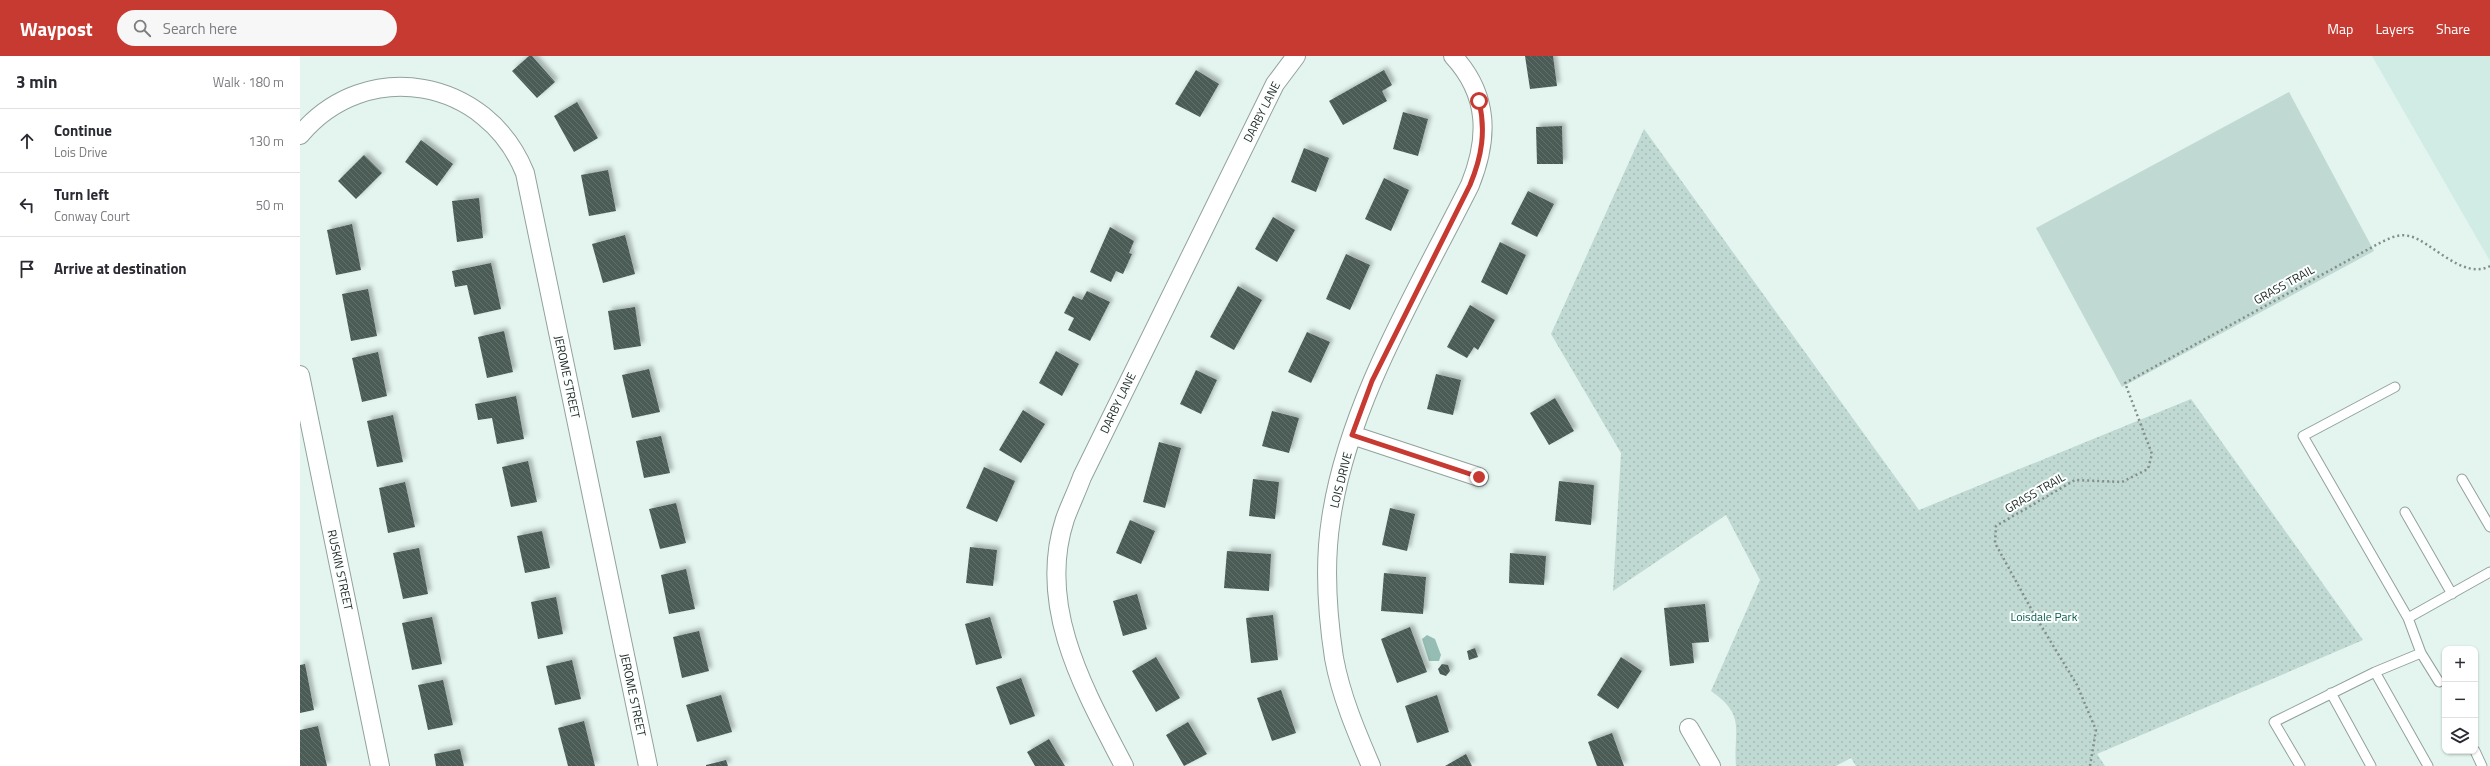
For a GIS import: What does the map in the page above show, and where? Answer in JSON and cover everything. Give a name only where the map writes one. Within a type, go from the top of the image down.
[{"type":"street","name":"DARBY LANE","points":[[1124,766],[1086,693],[1066,641],[1057,588],[1057,562],[1065,520],[1082,477],[1275,84],[1296,56]]},
{"type":"street","name":"LOIS DRIVE","points":[[1371,766],[1344,697],[1335,659],[1328,598],[1328,559],[1331,519],[1335,495],[1352,435],[1372,381],[1470,185],[1478,165],[1484,130],[1479,101],[1470,80],[1453,56]]},
{"type":"street","name":"JEROME STREET","points":[[300,135],[312,121],[338,102],[374,88],[407,85],[430,89],[456,97],[475,108],[501,131],[520,161],[525,173],[648,766]]},
{"type":"street","name":"RUSKIN STREET","points":[[300,375],[380,766]]},
{"type":"street","points":[[1352,435],[1479,477]]},
{"type":"street","points":[[1689,728],[1711,766]]},
{"type":"lane","points":[[2395,387],[2303,436],[2408,618],[2421,654],[2439,682]]},
{"type":"lane","points":[[2462,479],[2490,527]]},
{"type":"lane","points":[[2405,512],[2452,594]]},
{"type":"lane","points":[[2408,618],[2490,572]]},
{"type":"lane","points":[[2300,766],[2274,722],[2375,672],[2421,654]]},
{"type":"lane","points":[[2375,672],[2428,766]]},
{"type":"lane","points":[[2331,694],[2371,766]]},
{"type":"lane","points":[[2476,754],[2482,766]]},
{"type":"path","name":"GRASS TRAIL","points":[[2090,766],[2096,730],[2077,685],[2034,614],[1995,543],[1996,526],[2075,480],[2122,482],[2148,469],[2152,454],[2125,383],[2376,245],[2394,236],[2409,236],[2451,261],[2466,267],[2477,269],[2490,266]]},
{"type":"shaded area","points":[[2372,56],[2490,56],[2490,261]]},
{"type":"shaded area","points":[[1427,635],[1435,639],[1441,655],[1439,661],[1429,661],[1422,639]]},
{"type":"green space","points":[[2289,92],[2374,251],[2122,387],[2036,228]]},
{"type":"green space","name":"Loisdale Park","points":[[1644,129],[1919,510],[2191,399],[2363,640],[2097,754],[2105,766],[1856,766],[1851,758],[1836,766],[1736,766],[1736,724],[1734,716],[1730,708],[1711,691],[1760,580],[1726,515],[1613,591],[1621,453],[1551,334]]},
{"type":"building","points":[[529,56],[532,56],[555,82],[537,98],[512,71]]},
{"type":"building","points":[[1525,56],[1553,56],[1557,86],[1530,89]]},
{"type":"building","points":[[1196,70],[1219,84],[1200,117],[1175,104]]},
{"type":"building","points":[[1384,70],[1392,85],[1382,91],[1387,101],[1343,125],[1329,101]]},
{"type":"building","points":[[577,102],[598,138],[574,152],[554,116]]},
{"type":"building","points":[[1403,112],[1428,119],[1418,156],[1393,149]]},
{"type":"building","points":[[1562,126],[1563,164],[1537,164],[1536,127]]},
{"type":"building","points":[[421,140],[453,164],[437,186],[405,162]]},
{"type":"building","points":[[1304,148],[1329,158],[1316,192],[1291,182]]},
{"type":"building","points":[[364,155],[382,173],[356,199],[338,181]]},
{"type":"building","points":[[608,170],[616,211],[589,216],[581,175]]},
{"type":"building","points":[[1384,178],[1409,190],[1391,231],[1365,219]]},
{"type":"building","points":[[1528,191],[1554,204],[1537,237],[1511,224]]},
{"type":"building","points":[[479,198],[483,238],[457,242],[452,201]]},
{"type":"building","points":[[1273,217],[1295,230],[1277,262],[1255,249]]},
{"type":"building","points":[[352,224],[361,270],[336,275],[327,230]]},
{"type":"building","points":[[1110,227],[1134,241],[1129,253],[1132,254],[1123,274],[1116,271],[1111,282],[1090,272]]},
{"type":"building","points":[[625,235],[635,274],[603,283],[592,244]]},
{"type":"building","points":[[1500,242],[1526,255],[1507,295],[1481,282]]},
{"type":"building","points":[[1346,254],[1370,265],[1350,310],[1326,299]]},
{"type":"building","points":[[491,263],[501,309],[474,315],[467,285],[455,287],[452,271]]},
{"type":"building","points":[[1238,286],[1262,300],[1234,350],[1210,337]]},
{"type":"building","points":[[368,289],[377,336],[351,341],[342,294]]},
{"type":"building","points":[[1087,291],[1110,302],[1090,341],[1068,330],[1074,318],[1064,313],[1073,296],[1082,300]]},
{"type":"building","points":[[1470,305],[1495,320],[1478,350],[1474,347],[1467,358],[1447,347]]},
{"type":"building","points":[[635,307],[641,346],[614,350],[608,311]]},
{"type":"building","points":[[504,331],[513,372],[487,378],[478,337]]},
{"type":"building","points":[[1307,332],[1330,342],[1311,383],[1288,372]]},
{"type":"building","points":[[1056,351],[1079,364],[1062,396],[1039,383]]},
{"type":"building","points":[[378,352],[387,396],[362,402],[352,358]]},
{"type":"building","points":[[649,369],[660,412],[632,418],[622,375]]},
{"type":"building","points":[[1196,370],[1217,380],[1201,414],[1180,404]]},
{"type":"building","points":[[1436,374],[1461,380],[1453,415],[1427,409]]},
{"type":"building","points":[[516,396],[524,439],[497,444],[492,418],[478,420],[475,404]]},
{"type":"building","points":[[1555,398],[1574,431],[1549,445],[1530,413]]},
{"type":"building","points":[[1023,410],[1045,424],[1021,463],[999,450]]},
{"type":"building","points":[[1272,411],[1299,418],[1289,453],[1262,446]]},
{"type":"building","points":[[393,415],[403,462],[377,467],[367,421]]},
{"type":"building","points":[[661,436],[670,473],[644,478],[636,441]]},
{"type":"building","points":[[1159,442],[1181,448],[1165,508],[1143,502]]},
{"type":"building","points":[[528,461],[537,502],[511,507],[502,467]]},
{"type":"building","points":[[984,467],[1015,481],[997,522],[966,508]]},
{"type":"building","points":[[1253,479],[1279,482],[1275,519],[1249,516]]},
{"type":"building","points":[[1559,481],[1594,485],[1591,525],[1555,521]]},
{"type":"building","points":[[405,482],[415,527],[388,533],[379,488]]},
{"type":"building","points":[[676,503],[686,543],[660,549],[649,509]]},
{"type":"building","points":[[1390,508],[1415,514],[1407,551],[1382,545]]},
{"type":"building","points":[[1130,520],[1155,531],[1141,564],[1116,553]]},
{"type":"building","points":[[542,531],[550,568],[525,573],[517,536]]},
{"type":"building","points":[[970,547],[997,550],[993,586],[966,583]]},
{"type":"building","points":[[419,548],[428,594],[403,599],[393,553]]},
{"type":"building","points":[[1227,551],[1271,554],[1269,591],[1224,588]]},
{"type":"building","points":[[1510,553],[1546,556],[1544,585],[1509,583]]},
{"type":"building","points":[[686,569],[695,609],[669,614],[661,575]]},
{"type":"building","points":[[1384,573],[1426,577],[1423,614],[1381,611]]},
{"type":"building","points":[[1137,594],[1147,629],[1123,636],[1113,601]]},
{"type":"building","points":[[556,597],[563,634],[538,639],[531,602]]},
{"type":"building","points":[[1705,604],[1709,642],[1692,643],[1694,663],[1670,666],[1664,608]]},
{"type":"building","points":[[1273,615],[1278,660],[1251,663],[1246,618]]},
{"type":"building","points":[[432,617],[442,664],[412,670],[402,623]]},
{"type":"building","points":[[990,617],[1002,658],[976,665],[965,624]]},
{"type":"building","points":[[1410,627],[1427,672],[1397,683],[1381,639]]},
{"type":"building","points":[[699,631],[709,671],[682,678],[673,637]]},
{"type":"building","points":[[1475,648],[1478,657],[1469,660],[1467,651]]},
{"type":"building","points":[[1156,657],[1180,698],[1156,712],[1132,671]]},
{"type":"building","points":[[1621,657],[1642,671],[1618,709],[1597,695]]},
{"type":"building","points":[[572,660],[581,699],[555,705],[546,666]]},
{"type":"building","points":[[305,664],[314,710],[300,713],[300,665]]},
{"type":"building","points":[[1442,664],[1448,665],[1450,671],[1446,676],[1440,674],[1438,669]]},
{"type":"building","points":[[1021,678],[1035,716],[1010,725],[996,687]]},
{"type":"building","points":[[443,680],[453,725],[428,730],[418,685]]},
{"type":"building","points":[[1281,690],[1296,733],[1272,741],[1257,698]]},
{"type":"building","points":[[721,695],[732,732],[697,742],[686,705]]},
{"type":"building","points":[[1437,695],[1449,732],[1417,743],[1405,706]]},
{"type":"building","points":[[584,721],[595,766],[568,766],[558,728]]},
{"type":"building","points":[[1188,722],[1207,754],[1184,766],[1166,735]]},
{"type":"building","points":[[318,726],[327,766],[300,766],[300,730]]},
{"type":"building","points":[[1612,733],[1624,766],[1597,766],[1588,742]]},
{"type":"building","points":[[1049,739],[1065,766],[1035,766],[1027,752]]},
{"type":"building","points":[[460,749],[464,766],[436,766],[434,754]]},
{"type":"building","points":[[1466,754],[1472,766],[1445,766]]},
{"type":"building","points":[[726,760],[728,766],[706,766],[706,765]]},
{"type":"route","points":[[1479,101],[1484,130],[1483,144],[1478,165],[1470,185],[1372,381],[1352,435],[1479,477]]}]
